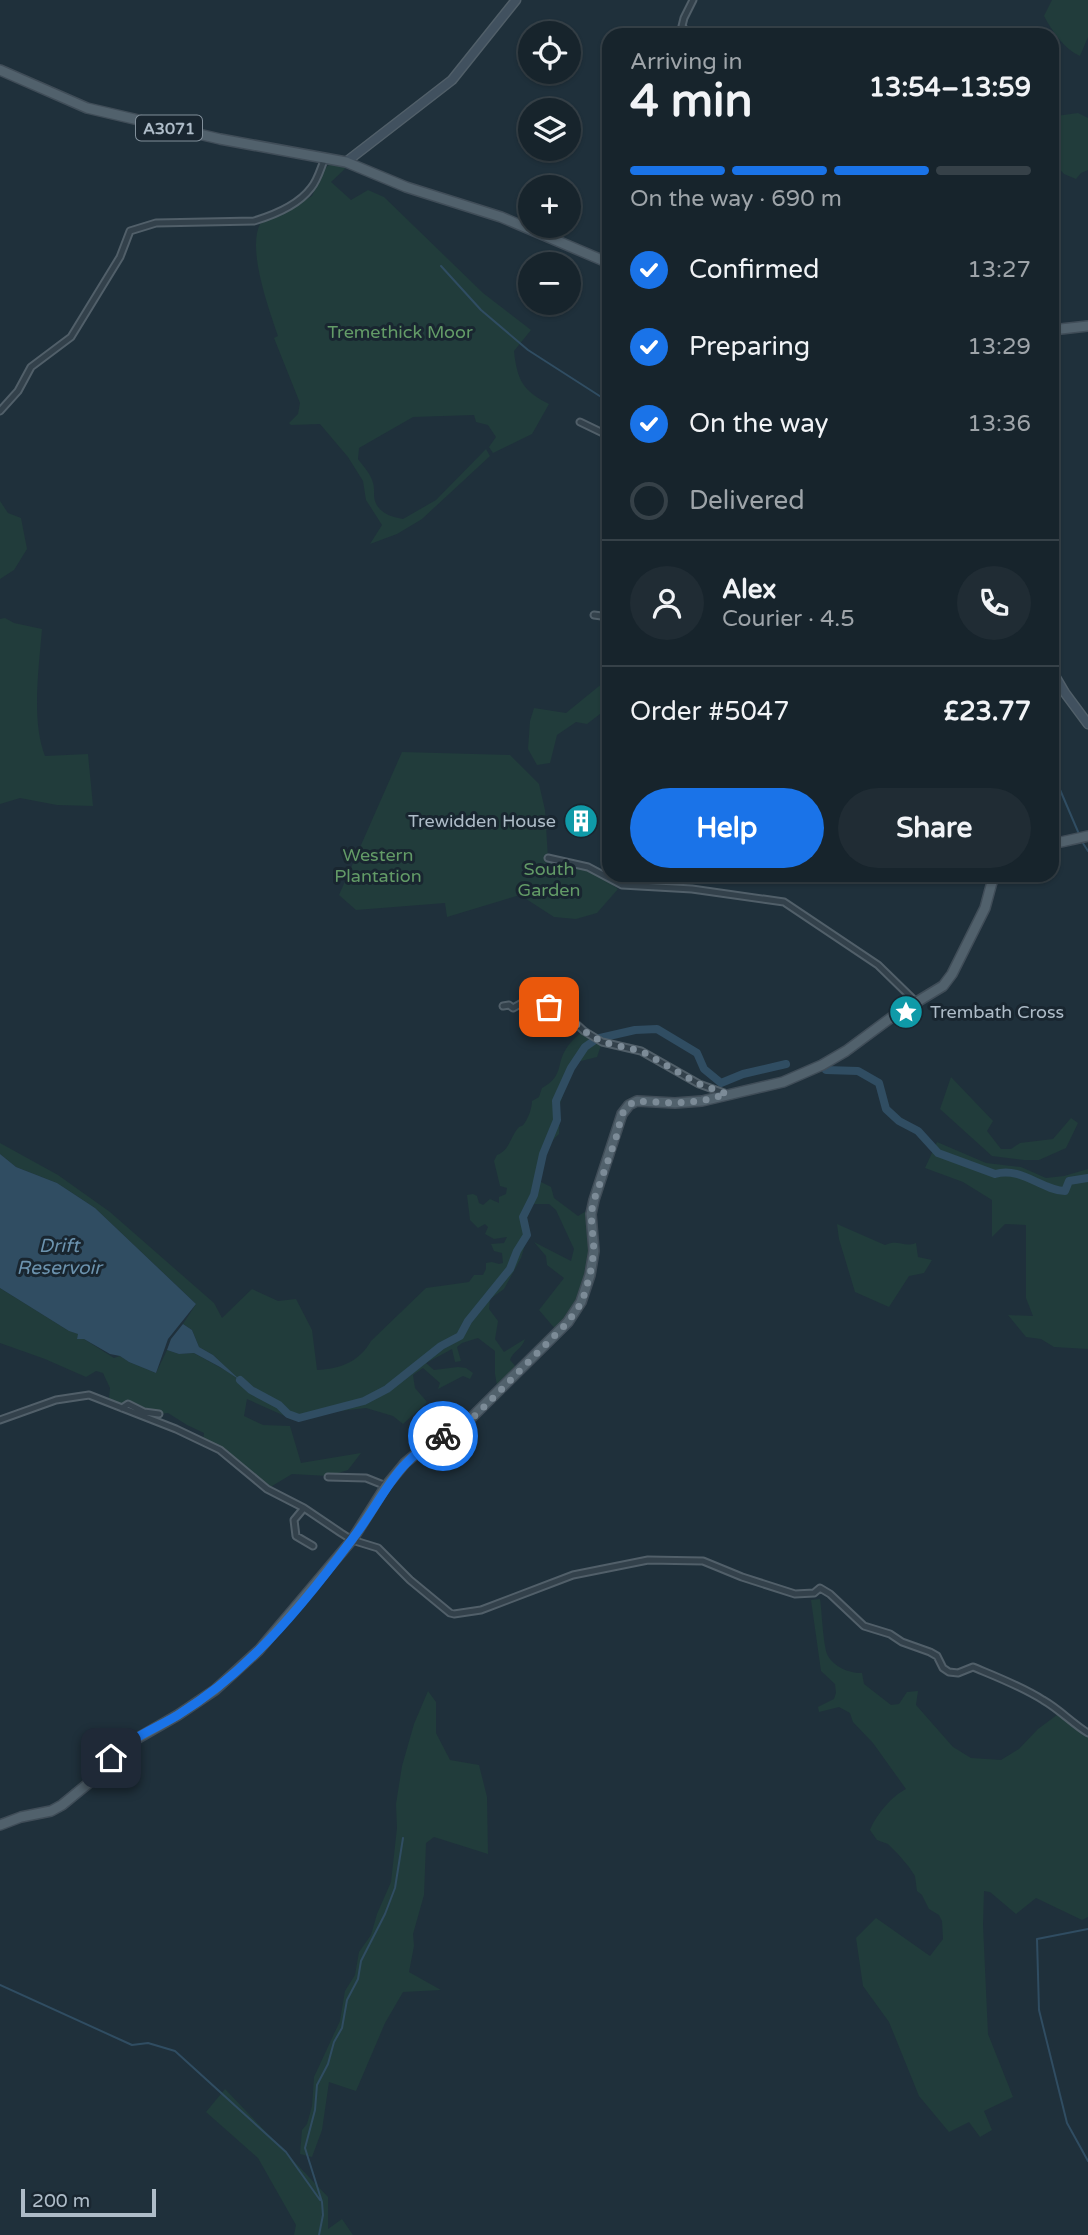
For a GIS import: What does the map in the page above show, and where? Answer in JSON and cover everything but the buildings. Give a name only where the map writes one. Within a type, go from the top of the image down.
[{"type":"main road","name":"A3071","points":[[0,70],[87,108],[220,139],[346,162],[406,187],[511,221],[602,260]]},
{"type":"main road","points":[[1059,329],[1088,326]]},
{"type":"main road","points":[[1059,843],[1083,837]]},
{"type":"main road","points":[[0,1825],[21,1817],[51,1811],[62,1805],[101,1773],[120,1749],[215,1690],[259,1650],[352,1540],[386,1486],[405,1463],[422,1448],[454,1431],[481,1410],[568,1322],[582,1302],[590,1275],[594,1251],[591,1214],[594,1200],[622,1114],[629,1105],[636,1101],[702,1101],[783,1082],[846,1051],[892,1017],[943,986],[952,974],[985,908],[992,882]]},
{"type":"street","points":[[346,162],[452,80],[516,0]]},
{"type":"street","points":[[684,28],[684,18],[693,0]]},
{"type":"street","points":[[0,411],[18,391],[30,367],[71,337],[120,257],[130,231],[156,223],[254,221],[270,216],[304,195],[313,186],[325,157]]},
{"type":"street","points":[[580,422],[602,433]]},
{"type":"street","points":[[594,615],[602,616]]},
{"type":"street","points":[[1059,683],[1088,724]]},
{"type":"street","points":[[548,858],[588,867],[602,874]]},
{"type":"street","points":[[616,882],[622,885],[692,889],[784,902],[878,965],[918,1003]]},
{"type":"street","points":[[503,1006],[509,1005],[513,1008],[522,1003],[535,1009],[549,1007],[561,1010],[584,1031],[602,1042],[641,1051],[699,1084],[727,1094]]},
{"type":"street","points":[[0,1420],[56,1400],[89,1395],[176,1429],[220,1450],[267,1489],[304,1508],[352,1540],[378,1548],[410,1580],[454,1614],[491,1607],[573,1575],[648,1560],[703,1561],[795,1594],[814,1593],[820,1588],[864,1626],[930,1652],[937,1656],[943,1668],[949,1672],[958,1673],[973,1667],[1006,1679],[1046,1701],[1074,1725],[1088,1733]]},
{"type":"street","points":[[122,1408],[128,1404],[144,1412],[159,1414]]},
{"type":"street","points":[[328,1477],[366,1478],[386,1486]]},
{"type":"street","points":[[304,1508],[294,1520],[296,1536],[313,1546]]},
{"type":"green space","points":[[1052,0],[1088,0],[1088,37],[1080,56],[1064,44],[1059,38],[1059,28],[1052,28],[1044,16]]},
{"type":"green space","points":[[1078,113],[1088,118],[1088,170],[1076,179],[1059,169],[1059,116]]},
{"type":"green space","name":"Tremethick Moor","points":[[330,164],[348,166],[331,182],[351,200],[368,190],[384,197],[483,293],[531,330],[514,351],[517,370],[527,389],[549,404],[532,434],[493,453],[489,447],[496,437],[488,425],[476,422],[474,415],[413,417],[359,448],[358,459],[372,480],[374,499],[379,509],[403,519],[436,500],[486,449],[490,456],[422,519],[397,534],[370,544],[382,525],[366,500],[363,481],[348,457],[320,424],[289,423],[298,414],[300,403],[274,338],[278,336],[265,296],[256,249],[260,224],[312,196],[324,169]]},
{"type":"green space","points":[[0,501],[8,513],[21,518],[27,549],[14,570],[0,579]]},
{"type":"green space","points":[[5,618],[14,623],[42,629],[37,710],[45,756],[88,754],[93,806],[57,805],[20,798],[0,804],[0,619]]},
{"type":"green space","points":[[602,684],[602,712],[587,724],[576,722],[557,735],[550,763],[537,765],[528,749],[534,708],[566,713]]},
{"type":"green space","points":[[402,752],[510,755],[539,784],[545,810],[548,858],[595,870],[602,876],[602,882],[610,882],[618,889],[597,913],[576,919],[554,917],[520,895],[447,917],[445,903],[356,910],[339,895]]},
{"type":"green space","points":[[583,1031],[602,1042],[597,1057],[573,1063],[560,1104],[559,1134],[550,1144],[545,1156],[541,1182],[551,1187],[554,1198],[578,1216],[588,1210],[590,1244],[587,1277],[578,1303],[556,1330],[539,1310],[564,1278],[547,1265],[546,1256],[534,1242],[571,1261],[574,1249],[556,1210],[549,1204],[533,1204],[526,1220],[528,1235],[521,1258],[504,1289],[490,1299],[489,1309],[498,1321],[495,1339],[504,1352],[525,1339],[510,1360],[519,1370],[498,1391],[495,1351],[478,1338],[457,1347],[461,1361],[455,1362],[452,1349],[426,1363],[434,1370],[466,1368],[473,1373],[470,1379],[463,1376],[438,1389],[440,1383],[423,1368],[413,1375],[415,1388],[427,1402],[403,1424],[393,1416],[366,1408],[287,1417],[247,1399],[244,1416],[263,1425],[290,1426],[301,1463],[361,1453],[348,1470],[328,1476],[292,1474],[267,1489],[221,1450],[203,1443],[204,1433],[168,1413],[144,1412],[126,1403],[119,1404],[109,1399],[110,1388],[103,1373],[96,1371],[86,1377],[0,1343],[0,1288],[69,1331],[79,1334],[77,1338],[84,1339],[114,1358],[120,1356],[156,1373],[167,1350],[179,1354],[194,1353],[234,1375],[213,1355],[199,1347],[192,1330],[183,1324],[196,1304],[95,1208],[57,1183],[16,1167],[0,1154],[0,1143],[58,1175],[110,1212],[214,1303],[222,1318],[252,1289],[278,1301],[296,1299],[312,1330],[317,1370],[348,1363],[361,1354],[426,1288],[469,1282],[474,1275],[483,1275],[486,1263],[503,1263],[502,1253],[494,1251],[491,1244],[504,1243],[507,1237],[494,1239],[485,1234],[488,1227],[485,1224],[478,1228],[470,1220],[467,1195],[477,1196],[479,1203],[483,1205],[490,1199],[499,1203],[499,1197],[506,1194],[507,1188],[500,1186],[494,1161],[508,1146],[516,1130],[524,1125],[532,1101],[539,1097],[542,1088],[554,1079],[563,1054]]},
{"type":"green space","points":[[951,1077],[993,1121],[987,1131],[1001,1149],[1011,1149],[1020,1143],[1053,1139],[1071,1118],[1078,1123],[1066,1148],[1039,1160],[992,1156],[940,1109]]},
{"type":"green space","points":[[937,1142],[986,1163],[1021,1167],[1046,1178],[1088,1169],[1088,1349],[1054,1347],[1041,1339],[1026,1337],[1008,1315],[1033,1316],[1026,1298],[1026,1225],[1005,1224],[992,1237],[992,1200],[963,1182],[925,1168]]},
{"type":"green space","points":[[837,1224],[885,1245],[916,1243],[918,1257],[932,1260],[924,1273],[909,1276],[889,1307],[855,1292]]},
{"type":"green space","points":[[820,1599],[825,1645],[831,1660],[843,1669],[862,1673],[864,1684],[891,1705],[899,1704],[907,1692],[918,1691],[916,1705],[953,1747],[971,1758],[1001,1760],[1019,1749],[1038,1729],[1061,1712],[1088,1733],[1088,1917],[1082,1920],[1036,1898],[1016,1914],[990,1892],[984,1891],[988,2034],[1013,2097],[984,2111],[992,2130],[980,2137],[969,2122],[949,2132],[919,2096],[889,2022],[863,1986],[856,1938],[876,1918],[930,1956],[943,1939],[942,1921],[939,1915],[929,1909],[917,1891],[915,1876],[909,1867],[888,1844],[877,1840],[870,1830],[885,1806],[906,1789],[873,1743],[853,1722],[850,1713],[839,1707],[819,1712],[818,1707],[834,1699],[836,1693],[835,1684],[821,1671],[811,1600]]},
{"type":"green space","points":[[428,1691],[436,1702],[436,1733],[450,1760],[479,1765],[487,1797],[488,1854],[434,1837],[426,1843],[424,1895],[413,1934],[414,1946],[409,1972],[441,1990],[403,1992],[385,2023],[356,2091],[329,2082],[322,2130],[312,2157],[300,2154],[302,2130],[307,2124],[312,2106],[314,2077],[340,2021],[345,1991],[355,1975],[359,1952],[371,1935],[391,1882],[397,1828],[396,1804],[402,1766],[414,1724]]},
{"type":"green space","points":[[225,2089],[328,2197],[328,2229],[342,2219],[353,2235],[294,2235],[296,2225],[258,2158],[206,2112]]},
{"type":"water","name":"Drift Reservoir","points":[[0,1154],[16,1167],[57,1183],[95,1208],[196,1304],[168,1339],[156,1373],[110,1354],[84,1339],[77,1339],[78,1334],[0,1288]]},
{"type":"water","points":[[183,1324],[192,1330],[199,1347],[213,1355],[240,1380],[194,1353],[179,1354],[167,1350],[171,1339]]},
{"type":"waterway","points":[[441,266],[481,310],[528,350],[602,398]]},
{"type":"waterway","points":[[1059,787],[1079,834]]},
{"type":"waterway","points":[[1081,840],[1088,851]]},
{"type":"waterway","points":[[600,1038],[635,1030],[657,1029],[697,1053],[704,1069],[721,1083],[743,1074],[786,1064]]},
{"type":"waterway","points":[[240,1380],[251,1390],[279,1405],[288,1414],[299,1418],[364,1401],[387,1389],[441,1346],[460,1336],[468,1321],[510,1269],[527,1235],[523,1217],[534,1195],[543,1154],[557,1120],[556,1101],[571,1068],[585,1047],[595,1040]]},
{"type":"waterway","points":[[826,1070],[858,1071],[879,1083],[886,1109],[899,1121],[918,1131],[938,1153],[995,1174],[1014,1173],[1056,1190],[1065,1191],[1069,1181],[1088,1178]]},
{"type":"waterway","points":[[319,2235],[323,2215],[322,2202],[305,2148],[315,2110],[317,2085],[342,2028],[347,2000],[358,1979],[361,1961],[395,1888],[403,1838]]},
{"type":"waterway","points":[[1088,1929],[1037,1939],[1039,2010],[1067,2123],[1088,2161]]},
{"type":"waterway","points":[[0,1985],[132,2045],[148,2043],[175,2051],[286,2152],[320,2200]]},
{"type":"way so far","points":[[443,1436],[468,1422],[481,1410],[568,1322],[582,1302],[594,1251],[591,1214],[594,1200],[622,1114],[629,1105],[636,1101],[702,1101],[727,1094],[699,1084],[641,1051],[602,1042],[584,1031],[561,1010],[549,1007]]},
{"type":"place","name":"Trewidden House","points":[[581,821]]},
{"type":"place","name":"Trembath Cross","points":[[906,1012]]},
{"type":"route","points":[[111,1758],[129,1742],[178,1715],[215,1690],[259,1650],[352,1540],[386,1486],[405,1463],[422,1448],[443,1436]]},
{"type":"park label","name":"Western Plantation","points":[[378,865]]},
{"type":"park label","name":"South Garden","points":[[549,879]]}]
